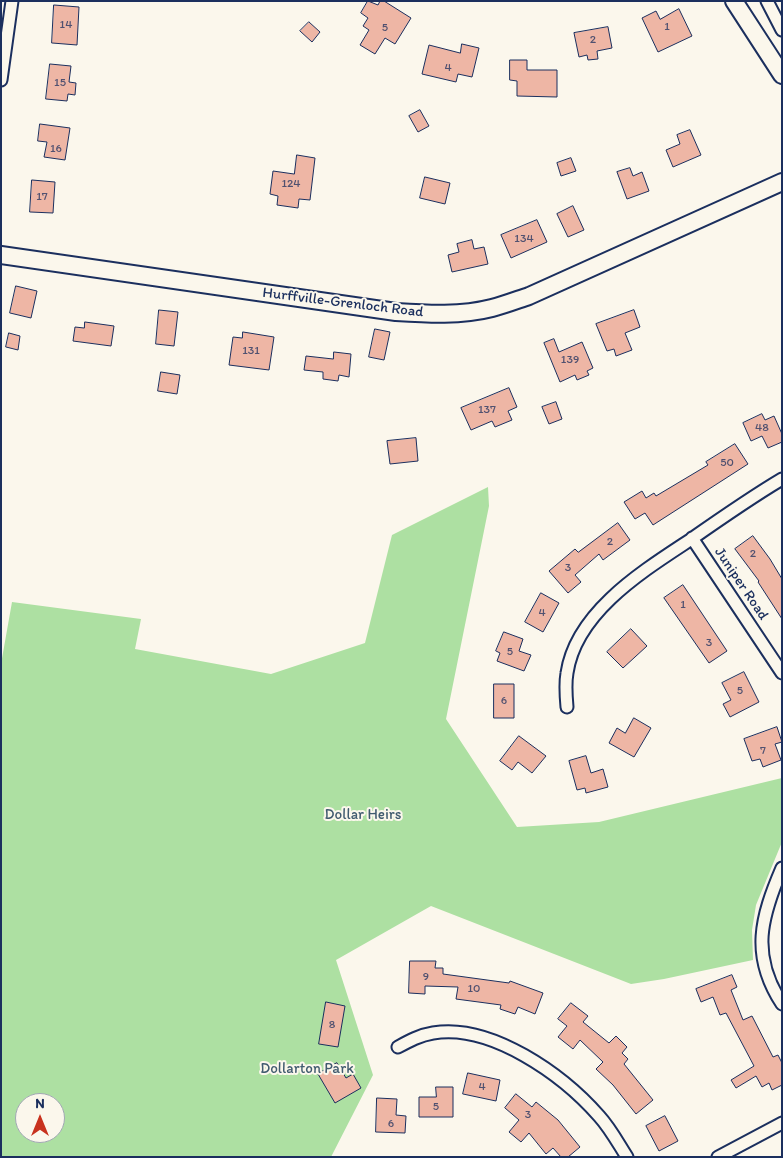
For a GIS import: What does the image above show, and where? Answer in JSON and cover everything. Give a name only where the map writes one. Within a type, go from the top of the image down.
[{"type":"main road","points":[[734,1],[781,70]]},
{"type":"main road","name":"Hurffville-Grenloch Road","points":[[1,255],[396,312],[438,314],[469,312],[492,308],[529,296],[782,182]]},
{"type":"street","points":[[1,80],[12,1]]},
{"type":"street","points":[[767,1],[782,30]]},
{"type":"street","points":[[567,707],[566,688],[570,660],[588,625],[606,603],[629,582],[782,479]]},
{"type":"street","name":"Juniper Road","points":[[692,538],[782,672]]},
{"type":"street","points":[[782,868],[762,922],[764,966],[782,1004]]},
{"type":"street","points":[[398,1048],[421,1036],[451,1032],[476,1037],[504,1046],[546,1069],[581,1097],[608,1126],[627,1157]]},
{"type":"street","points":[[718,1157],[782,1123]]},
{"type":"green space","points":[[488,487],[489,506],[446,719],[517,827],[599,822],[782,778],[782,842],[756,905],[752,930],[753,960],[631,984],[431,906],[336,960],[373,1075],[331,1157],[1,1157],[1,664],[12,602],[141,619],[135,649],[271,674],[365,643],[392,535]]},
{"type":"building","points":[[368,1],[378,5],[380,1],[384,1],[411,18],[395,44],[385,38],[375,54],[360,45],[369,30],[363,26],[368,18],[361,13]]},
{"type":"building","points":[[54,5],[79,7],[77,45],[52,43]]},
{"type":"building","points":[[679,9],[692,36],[658,52],[642,18],[656,11],[660,19]]},
{"type":"building","points":[[309,22],[320,32],[312,42],[300,31]]},
{"type":"building","points":[[608,27],[612,48],[597,51],[598,59],[588,60],[587,55],[579,57],[574,33]]},
{"type":"building","points":[[462,44],[479,48],[472,77],[458,74],[456,82],[422,74],[429,45],[460,53]]},
{"type":"building","points":[[510,60],[527,60],[527,70],[557,70],[557,97],[517,96],[517,81],[510,80]]},
{"type":"building","points":[[50,64],[71,66],[69,82],[76,83],[75,95],[68,94],[67,101],[46,99]]},
{"type":"building","points":[[420,110],[429,126],[418,132],[409,116]]},
{"type":"building","points":[[40,124],[70,128],[65,160],[44,157],[47,142],[38,141]]},
{"type":"building","points":[[690,130],[701,155],[673,167],[666,150],[680,144],[677,135]]},
{"type":"building","points":[[297,155],[315,158],[310,200],[299,199],[298,208],[277,205],[278,196],[270,194],[273,171],[294,174]]},
{"type":"building","points":[[571,158],[576,171],[561,176],[557,163]]},
{"type":"building","points":[[630,168],[633,176],[642,172],[649,191],[627,199],[617,172]]},
{"type":"building","points":[[425,177],[450,183],[445,204],[420,198]]},
{"type":"building","points":[[32,180],[55,182],[53,213],[30,212]]},
{"type":"building","points":[[573,206],[584,230],[568,237],[557,214]]},
{"type":"building","points":[[537,220],[547,242],[511,258],[501,235]]},
{"type":"building","points":[[472,240],[474,249],[484,247],[488,264],[452,272],[448,255],[459,252],[457,244]]},
{"type":"building","points":[[16,286],[37,291],[31,318],[10,313]]},
{"type":"building","points":[[159,310],[178,312],[174,346],[156,344]]},
{"type":"building","points":[[634,310],[640,327],[625,333],[632,350],[616,356],[614,349],[607,351],[596,324]]},
{"type":"building","points":[[85,322],[114,326],[111,346],[73,341],[75,327],[84,328]]},
{"type":"building","points":[[375,329],[390,332],[384,360],[369,357]]},
{"type":"building","points":[[243,332],[274,337],[269,370],[229,365],[233,337],[242,338]]},
{"type":"building","points":[[9,333],[20,336],[18,350],[6,347]]},
{"type":"building","points":[[554,339],[559,352],[582,342],[593,368],[587,371],[589,375],[577,380],[575,375],[560,382],[544,343]]},
{"type":"building","points":[[334,352],[351,354],[349,377],[339,375],[338,381],[323,379],[323,372],[304,370],[306,356],[333,359]]},
{"type":"building","points":[[161,372],[180,375],[177,394],[158,391]]},
{"type":"building","points":[[509,388],[517,407],[508,411],[512,420],[495,427],[492,421],[471,430],[461,408]]},
{"type":"building","points":[[556,402],[562,419],[549,424],[542,407]]},
{"type":"building","points":[[762,414],[765,420],[774,416],[782,434],[782,442],[768,448],[762,436],[751,441],[743,423]]},
{"type":"building","points":[[416,438],[418,461],[390,464],[387,441]]},
{"type":"building","points":[[735,444],[748,464],[653,525],[645,513],[635,519],[624,502],[642,491],[646,498],[654,493],[656,496],[708,465],[706,462]]},
{"type":"building","points":[[618,523],[630,540],[603,560],[599,554],[575,575],[581,582],[568,593],[549,571],[575,549],[578,552]]},
{"type":"building","points":[[753,536],[782,579],[782,619],[759,581],[735,549]]},
{"type":"building","points":[[683,585],[727,651],[709,663],[664,598]]},
{"type":"building","points":[[541,593],[559,603],[543,632],[525,622]]},
{"type":"building","points":[[631,629],[647,646],[623,668],[607,652]]},
{"type":"building","points":[[504,632],[523,639],[519,651],[531,655],[524,671],[497,661],[500,653],[496,651]]},
{"type":"building","points":[[744,672],[759,702],[730,717],[723,704],[731,700],[722,683]]},
{"type":"building","points":[[494,684],[514,684],[514,718],[494,718]]},
{"type":"building","points":[[634,718],[651,728],[634,757],[609,743],[617,728],[625,733]]},
{"type":"building","points":[[777,727],[782,742],[775,744],[781,760],[763,767],[760,759],[752,761],[744,739]]},
{"type":"building","points":[[519,736],[546,756],[532,773],[518,762],[512,770],[500,761]]},
{"type":"building","points":[[586,756],[591,773],[603,769],[608,787],[586,793],[585,788],[577,790],[569,761]]},
{"type":"building","points":[[410,961],[436,961],[435,968],[443,968],[443,974],[509,983],[510,981],[543,993],[535,1014],[518,1007],[515,1014],[500,1009],[501,1005],[456,999],[458,987],[425,986],[425,994],[409,993]]},
{"type":"building","points":[[732,975],[737,987],[731,990],[743,1020],[752,1016],[773,1057],[778,1055],[782,1063],[782,1085],[772,1090],[769,1083],[762,1087],[756,1076],[736,1088],[731,1080],[754,1066],[726,1013],[720,1015],[713,997],[701,1002],[696,989]]},
{"type":"building","points":[[326,1002],[345,1006],[338,1047],[319,1044]]},
{"type":"building","points":[[571,1003],[588,1016],[583,1022],[609,1043],[616,1036],[627,1047],[622,1053],[628,1059],[624,1064],[653,1100],[636,1114],[613,1085],[596,1069],[603,1062],[580,1040],[573,1049],[558,1037],[567,1026],[558,1019]]},
{"type":"building","points":[[337,1063],[346,1078],[353,1074],[361,1088],[335,1103],[318,1074]]},
{"type":"building","points":[[468,1073],[500,1080],[496,1101],[463,1094]]},
{"type":"building","points":[[436,1087],[453,1087],[453,1117],[419,1117],[419,1097],[436,1097]]},
{"type":"building","points":[[516,1094],[532,1107],[536,1102],[558,1120],[580,1147],[568,1157],[561,1157],[553,1148],[546,1154],[529,1133],[521,1142],[509,1132],[519,1120],[505,1108]]},
{"type":"building","points":[[377,1098],[397,1099],[396,1115],[406,1116],[405,1133],[376,1132]]},
{"type":"building","points":[[665,1116],[678,1141],[659,1151],[646,1126]]},
{"type":"park label","name":"Dollar Heirs","points":[[363,815]]},
{"type":"park label","name":"Dollarton Park","points":[[307,1069]]}]
